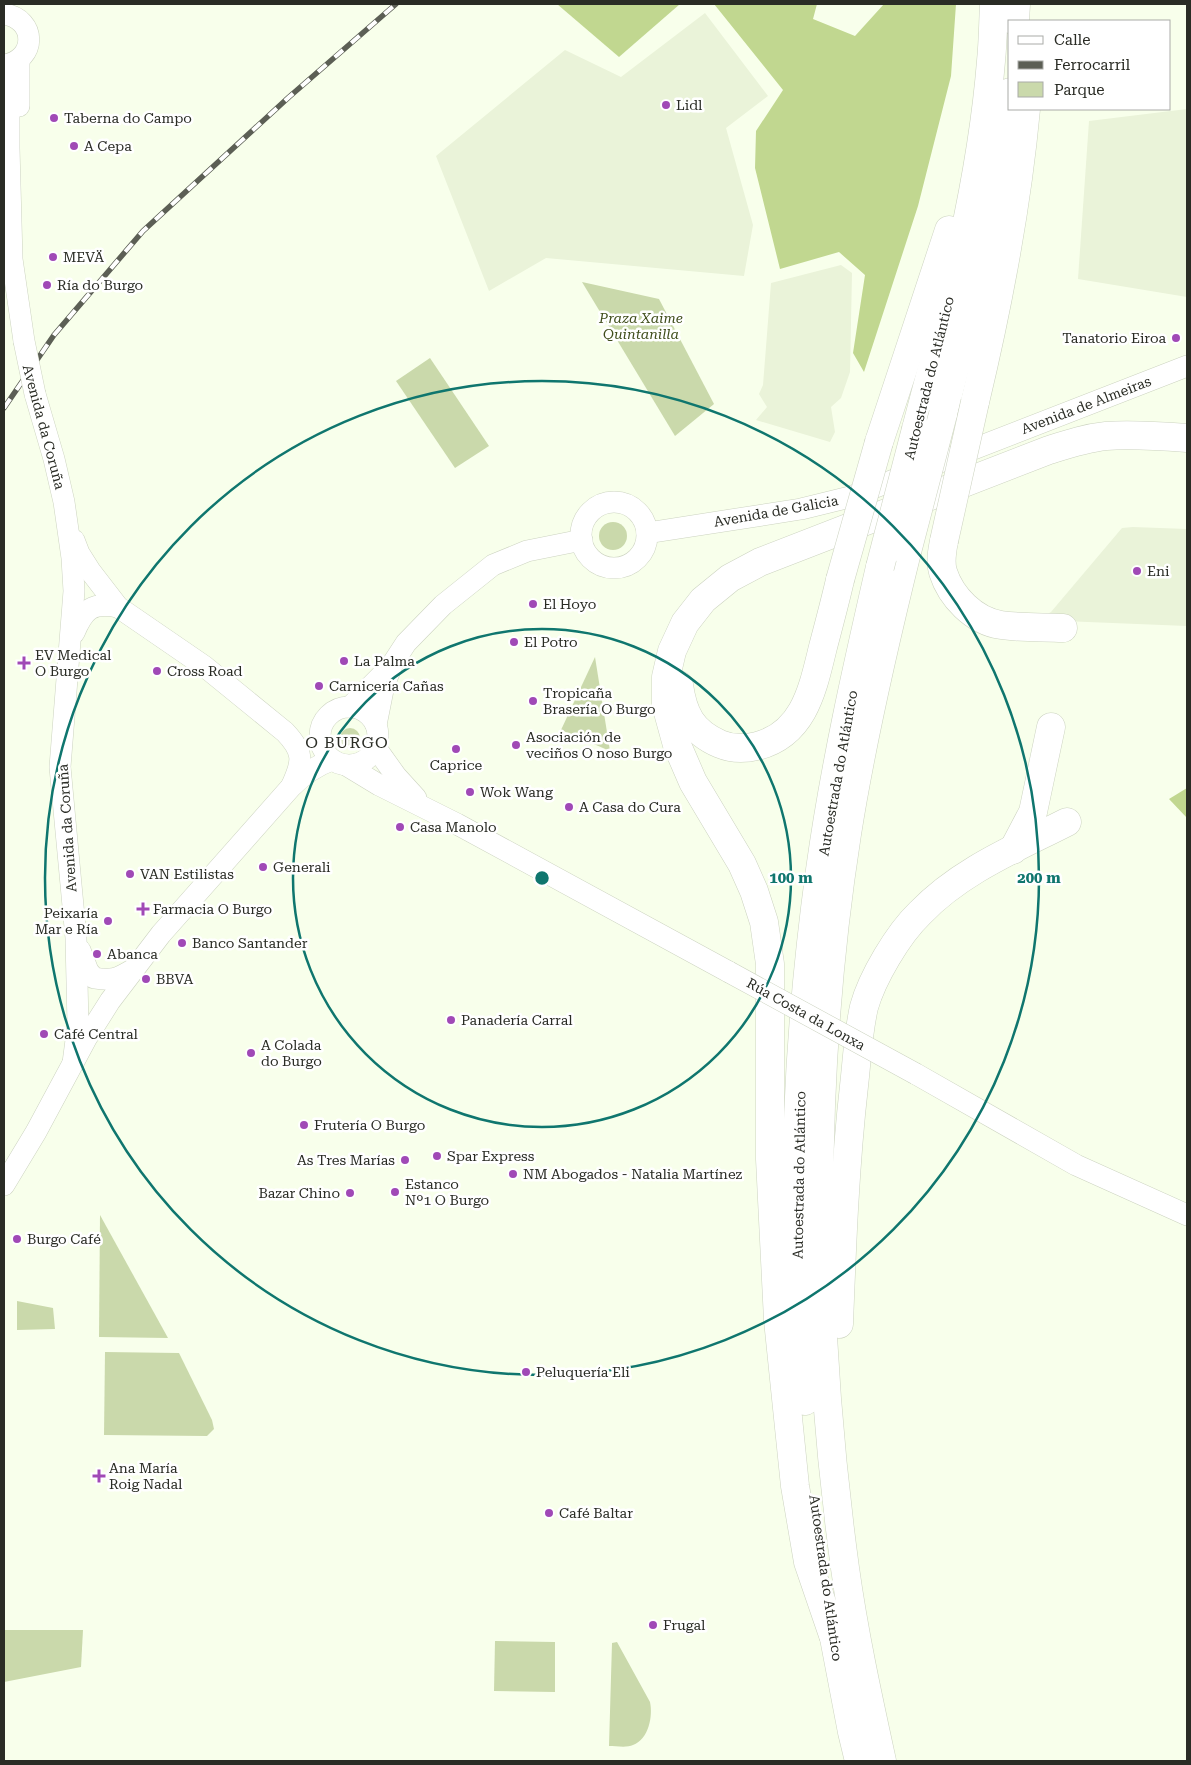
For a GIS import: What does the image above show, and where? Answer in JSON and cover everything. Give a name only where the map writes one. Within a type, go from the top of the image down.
[{"type":"highway","name":"Autoestrada do Atlántico","points":[[859,1761],[833,1635],[811,1467],[803,1382],[798,1297],[797,1213],[803,1027],[820,869],[848,708],[880,567],[943,327],[968,216],[979,155],[991,61],[994,4]]},
{"type":"highway","points":[[1015,20],[1016,4]]},
{"type":"highway","points":[[1030,4],[1030,20]]},
{"type":"highway","name":"Autoestrada do Atlántico","points":[[882,1761],[859,1655],[845,1569],[828,1412],[822,1318],[819,1179],[822,1093],[836,920],[847,835],[862,747],[879,664],[967,321],[994,196],[1008,105]]},
{"type":"highway","points":[[1026,110],[1023,146],[1008,244],[986,355],[941,558],[943,571],[950,587],[961,604],[980,617],[999,625],[1063,628]]},
{"type":"highway","points":[[979,155],[961,192],[879,442],[840,580],[813,690],[803,711],[788,730],[769,743],[749,748],[728,747],[709,739],[693,726],[684,708],[679,686],[681,664],[690,641],[705,618],[725,598],[750,580],[1027,471],[1069,457],[1100,451],[1138,448],[1187,452]]},
{"type":"highway","points":[[833,1635],[808,1562],[796,1486],[778,1320],[770,1159],[770,964],[764,922],[754,891],[742,864],[693,782],[677,745],[666,704],[666,677],[672,651],[685,624],[703,600],[730,578],[760,562],[1049,450],[1105,436],[1138,435],[1187,438]]},
{"type":"highway","points":[[1013,850],[1033,812],[1051,727]]},
{"type":"highway","points":[[828,1412],[838,1362],[843,1221],[849,1134],[860,1029],[865,1005],[881,967],[901,934],[920,912],[951,885],[976,869],[1068,822]]},
{"type":"main road","points":[[12,62],[24,54],[29,41],[28,33],[13,12]]},
{"type":"main road","name":"Avenida da Coruña","points":[[12,62],[18,299]]},
{"type":"main road","name":"Avenida da Coruña","points":[[4,80],[10,112],[12,259],[24,341],[35,394],[54,459],[68,526],[72,558],[74,591],[60,767],[76,938],[78,1025],[72,1063]]},
{"type":"main road","name":"Avenida de Almeiras","points":[[985,444],[1187,366]]},
{"type":"main road","name":"Avenida de Galicia","points":[[647,533],[801,509],[850,497],[985,444]]},
{"type":"main road","points":[[609,503],[629,506],[637,512],[643,520],[647,533],[644,549],[639,558],[622,568],[612,569],[601,566],[592,560],[586,552],[582,540],[584,521],[599,506],[609,503]]},
{"type":"main road","points":[[68,526],[79,553],[118,607],[204,666],[286,732],[299,749],[301,757],[299,769],[291,787]]},
{"type":"main road","points":[[376,725],[384,685],[393,663],[406,642],[443,605],[493,565],[526,551],[582,540]]},
{"type":"main road","points":[[71,640],[79,620],[86,611],[94,606],[118,607]]},
{"type":"main road","points":[[350,707],[393,663]]},
{"type":"main road","points":[[4,1186],[36,1132],[72,1063],[110,1001],[161,934],[302,776],[320,764],[339,762],[355,765],[364,762],[376,748],[378,732],[376,725],[366,712],[350,707],[340,708],[315,727],[305,729],[289,728],[272,722]]},
{"type":"main road","points":[[325,720],[321,728],[322,746],[339,762]]},
{"type":"main road","name":"Rúa Costa da Lonxa","points":[[376,748],[396,776],[427,808]]},
{"type":"main road","name":"Rúa Costa da Lonxa","points":[[339,762],[916,1074],[1076,1165],[1187,1215]]},
{"type":"main road","points":[[76,938],[88,971],[94,978],[107,980],[118,978],[136,967]]},
{"type":"shaded area","points":[[705,13],[768,96],[726,128],[753,225],[744,276],[546,258],[489,291],[436,156],[565,50],[621,77]]},
{"type":"shaded area","points":[[1187,109],[1187,297],[1078,279],[1089,121]]},
{"type":"shaded area","points":[[841,265],[852,273],[850,372],[841,398],[831,407],[835,432],[830,442],[756,420],[767,407],[759,394],[763,385],[771,283]]},
{"type":"shaded area","name":"Eni","points":[[1122,528],[1187,529],[1187,626],[1038,620],[1051,612]]},
{"type":"green space","points":[[557,4],[680,4],[619,57]]},
{"type":"green space","points":[[714,4],[817,4],[813,19],[855,36],[884,4],[956,4],[951,76],[918,206],[864,372],[853,353],[865,275],[839,252],[780,269],[755,168],[756,131],[783,90]]},
{"type":"green space","name":"Praza Xaime Quintanilla","points":[[582,282],[659,299],[714,404],[675,436]]},
{"type":"green space","points":[[430,358],[489,446],[455,468],[396,381]]},
{"type":"green space","points":[[613,522],[623,526],[627,536],[623,546],[613,550],[603,546],[599,536],[603,526]]},
{"type":"green space","points":[[595,657],[610,751],[561,730]]},
{"type":"green space","points":[[350,728],[357,731],[360,738],[357,745],[350,748],[343,745],[340,738],[343,731]]},
{"type":"green space","points":[[1187,788],[1187,818],[1169,799]]},
{"type":"green space","points":[[100,1215],[168,1338],[99,1337]]},
{"type":"green space","points":[[17,1301],[53,1308],[55,1329],[17,1330]]},
{"type":"green space","points":[[105,1352],[179,1353],[212,1420],[214,1429],[207,1436],[104,1435]]},
{"type":"green space","points":[[4,1630],[83,1630],[81,1667],[4,1682]]},
{"type":"green space","points":[[495,1641],[555,1642],[555,1692],[494,1691]]},
{"type":"green space","points":[[617,1642],[650,1702],[651,1708],[649,1726],[643,1738],[628,1746],[609,1746],[612,1643]]},
{"type":"railway","points":[[4,408],[54,335],[143,231],[289,97],[396,4]]},
{"type":"place","name":"Lidl","points":[[666,105]]},
{"type":"place","name":"Taberna do Campo","points":[[54,118]]},
{"type":"place","name":"A Cepa","points":[[74,146]]},
{"type":"place","name":"MEVÄ","points":[[53,257]]},
{"type":"place","name":"Ría do Burgo","points":[[47,285]]},
{"type":"place","name":"Tanatorio Eiroa","points":[[1176,338]]},
{"type":"place","name":"Eni","points":[[1137,571]]},
{"type":"place","name":"El Hoyo","points":[[533,604]]},
{"type":"place","name":"El Potro","points":[[514,642]]},
{"type":"place","name":"La Palma","points":[[344,661]]},
{"type":"place","name":"EV Medical O Burgo","points":[[24,663]]},
{"type":"place","name":"Cross Road","points":[[157,671]]},
{"type":"place","name":"Carnicería Cañas","points":[[319,686]]},
{"type":"place","name":"Tropicaña Brasería O Burgo","points":[[533,701]]},
{"type":"place","name":"Asociación de veciños O noso Burgo","points":[[516,745]]},
{"type":"place","name":"Caprice","points":[[456,749]]},
{"type":"place","name":"Wok Wang","points":[[470,792]]},
{"type":"place","name":"A Casa do Cura","points":[[569,807]]},
{"type":"place","name":"Casa Manolo","points":[[400,827]]},
{"type":"place","name":"Generali","points":[[263,867]]},
{"type":"place","name":"VAN Estilistas","points":[[130,874]]},
{"type":"place","name":"Farmacia O Burgo","points":[[143,909]]},
{"type":"place","name":"Peixaría Mar e Ría","points":[[108,921]]},
{"type":"place","name":"Banco Santander","points":[[182,943]]},
{"type":"place","name":"Abanca","points":[[97,954]]},
{"type":"place","name":"BBVA","points":[[146,979]]},
{"type":"place","name":"Panadería Carral","points":[[451,1020]]},
{"type":"place","name":"Café Central","points":[[44,1034]]},
{"type":"place","name":"A Colada do Burgo","points":[[251,1053]]},
{"type":"place","name":"Frutería O Burgo","points":[[304,1125]]},
{"type":"place","name":"Spar Express","points":[[437,1156]]},
{"type":"place","name":"As Tres Marías","points":[[405,1160]]},
{"type":"place","name":"NM Abogados - Natalia Martínez","points":[[513,1174]]},
{"type":"place","name":"Estanco Nº1 O Burgo","points":[[395,1192]]},
{"type":"place","name":"Bazar Chino","points":[[350,1193]]},
{"type":"place","name":"Burgo Café","points":[[17,1239]]},
{"type":"place","name":"Peluquería Eli","points":[[526,1372]]},
{"type":"place","name":"Ana María Roig Nadal","points":[[99,1476]]},
{"type":"place","name":"Café Baltar","points":[[549,1513]]},
{"type":"place","name":"Frugal","points":[[653,1625]]},
{"type":"district","name":"O BURGO","points":[[347,742]]}]
